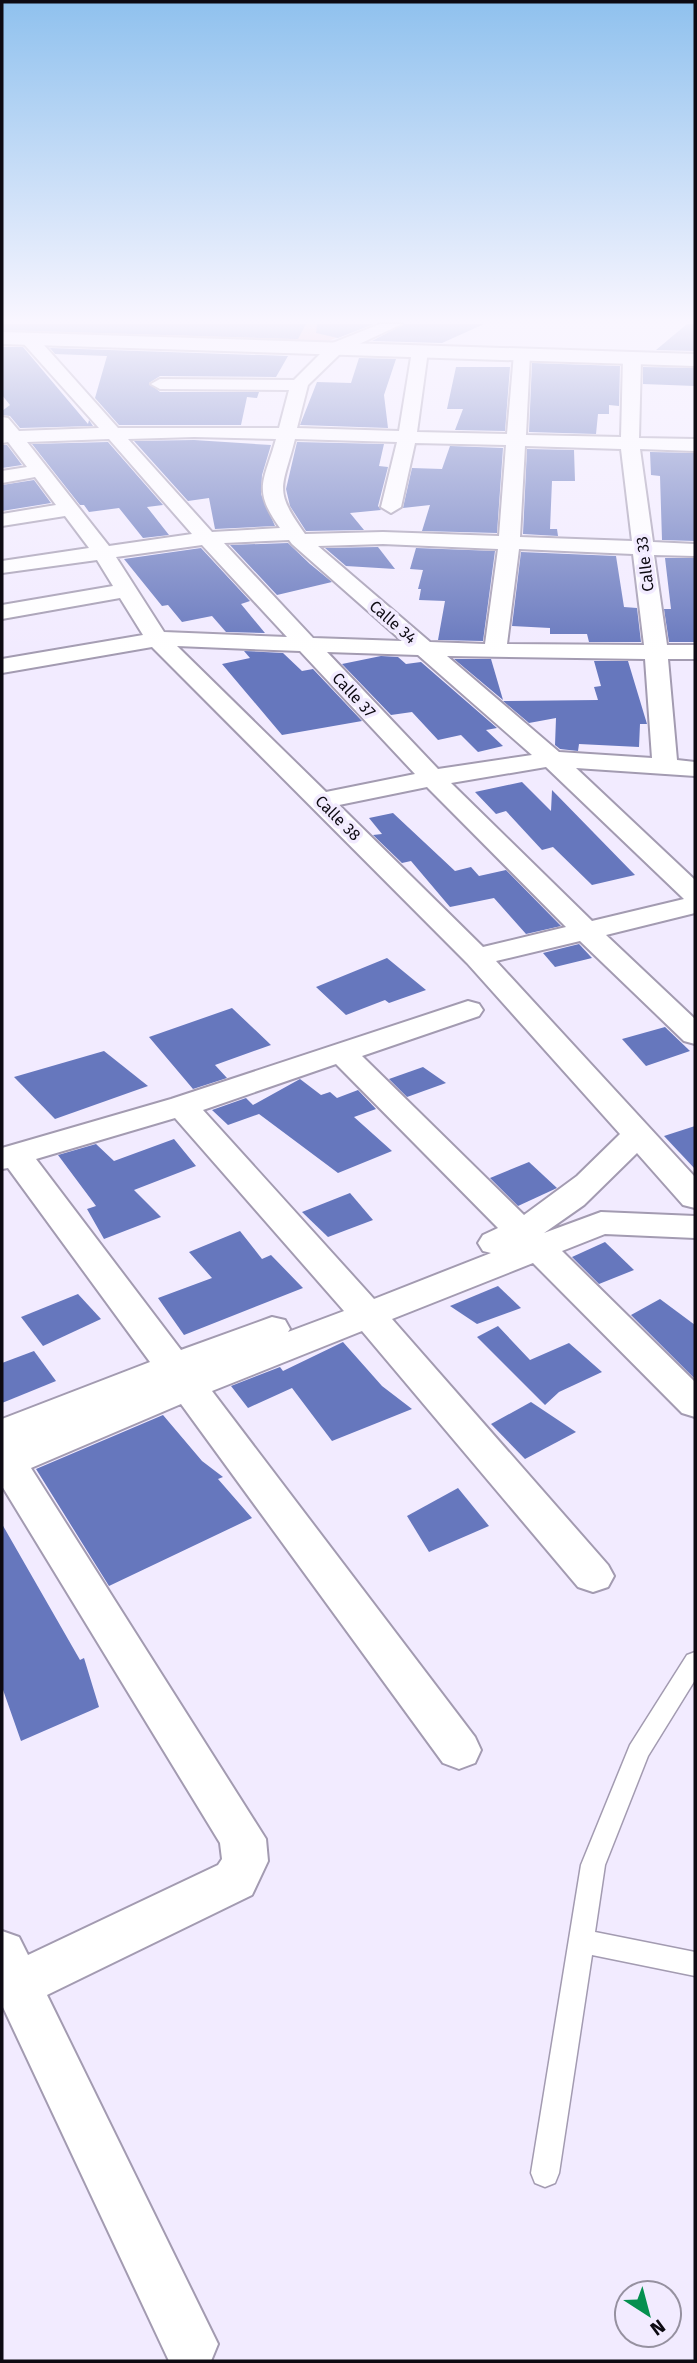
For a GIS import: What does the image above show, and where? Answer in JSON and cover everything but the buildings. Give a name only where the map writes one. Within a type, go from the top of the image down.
[{"type":"street","name":"Calle 38","points":[[7,434],[72,509],[102,551],[157,639],[477,957],[695,1197]]},
{"type":"street","name":"Calle 37","points":[[117,434],[207,538],[484,833],[695,1035]]},
{"type":"street","points":[[224,434],[695,445]]},
{"type":"street","points":[[391,507],[408,434]]},
{"type":"street","points":[[495,651],[509,543],[516,434]]},
{"type":"street","name":"Calle 33","points":[[630,434],[656,651],[665,768]]},
{"type":"street","name":"Calle 34","points":[[286,435],[271,495],[276,508],[296,537],[552,760],[695,895]]},
{"type":"street","points":[[2,477],[39,471]]},
{"type":"street","points":[[2,520],[72,509]]},
{"type":"street","points":[[2,567],[207,538],[383,538],[695,550]]},
{"type":"street","points":[[2,612],[126,590]]},
{"type":"street","points":[[2,666],[157,639],[495,651],[695,652]]},
{"type":"street","points":[[322,801],[432,778],[552,760],[695,769]]},
{"type":"street","points":[[477,957],[695,905]]},
{"type":"street","points":[[459,1750],[181,1376],[9,1157],[182,1106],[468,1010]]},
{"type":"street","points":[[340,1051],[695,1404]]},
{"type":"street","points":[[182,1106],[361,1307],[593,1576]]},
{"type":"street","points":[[529,1240],[584,1189],[636,1135]]},
{"type":"street","points":[[190,2344],[10,1969],[235,1880],[245,1861],[243,1839],[3,1454],[181,1376],[529,1240],[601,1223],[695,1227]]},
{"type":"lane","points":[[545,2173],[593,1865],[633,1764],[695,1661]]},
{"type":"lane","points":[[581,1941],[695,1964]]}]
